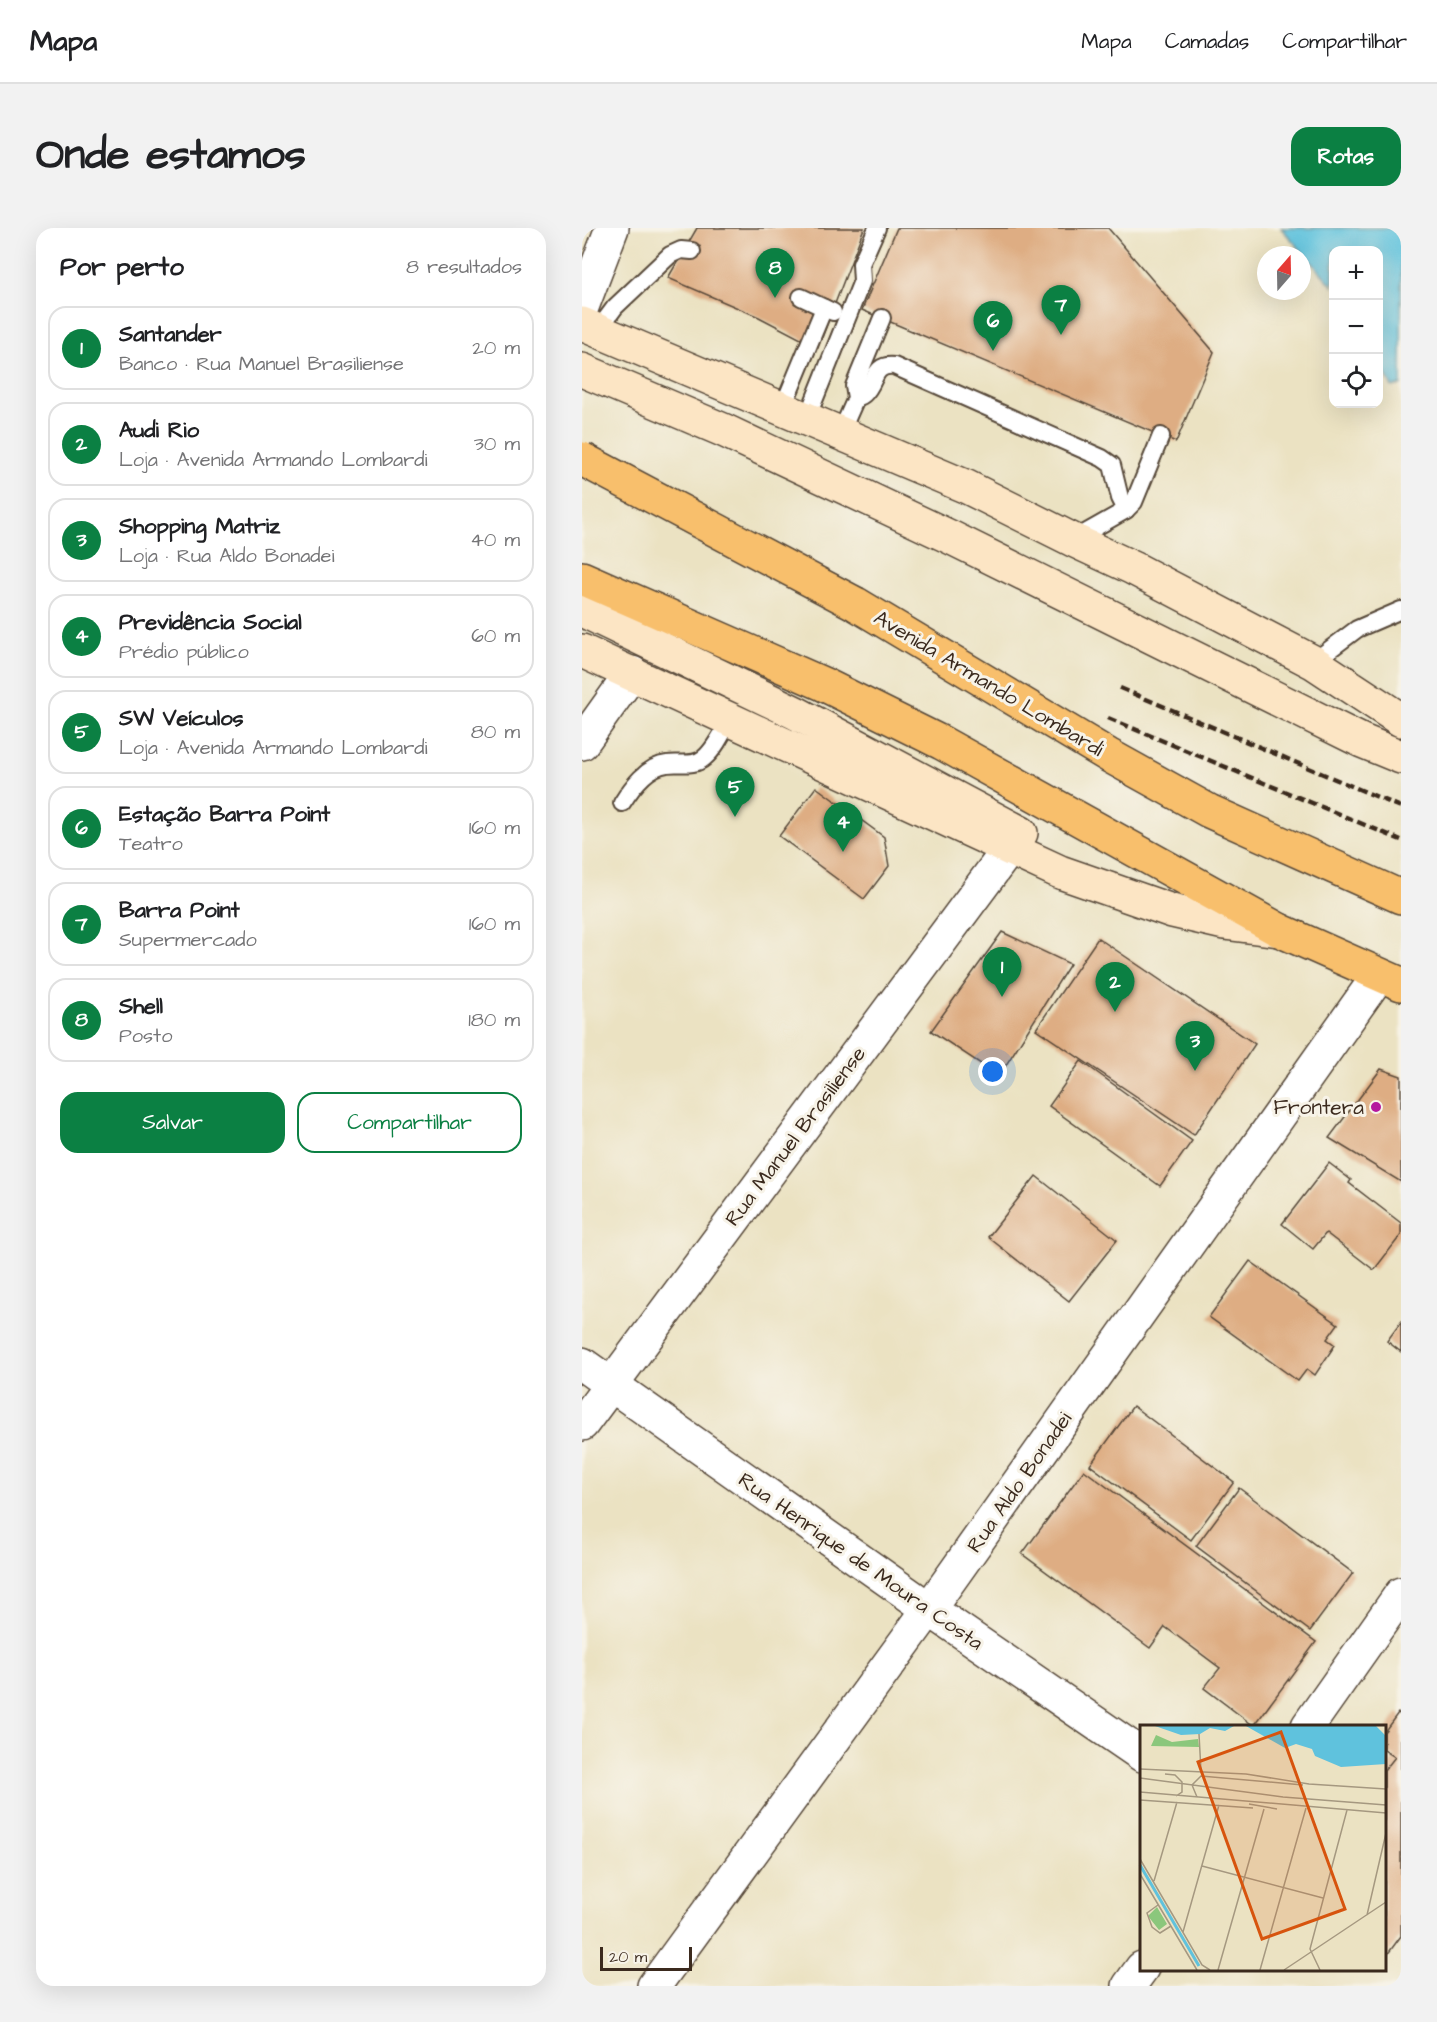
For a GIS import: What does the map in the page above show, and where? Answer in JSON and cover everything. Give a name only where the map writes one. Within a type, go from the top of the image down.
[{"type":"highway","name":"Avenida Armando Lombardi","points":[[582,459],[856,604],[1108,755],[1209,811],[1401,897]]},
{"type":"highway","points":[[582,578],[823,684],[942,742],[1279,930],[1390,980]]},
{"type":"main road","points":[[587,320],[968,487],[1133,568],[1313,662],[1401,720]]},
{"type":"main road","points":[[582,370],[799,465],[950,537],[1362,741],[1401,757]]},
{"type":"main road","points":[[582,610],[816,724],[981,810],[1125,894]]},
{"type":"main road","points":[[582,651],[1060,872],[1172,910],[1224,923],[1279,930]]},
{"type":"street","points":[[587,320],[612,228]]},
{"type":"street","points":[[582,743],[632,673]]},
{"type":"street","name":"Rua Manuel Brasiliense","points":[[582,1424],[1009,849]]},
{"type":"street","name":"Rua Aldo Bonadei","points":[[654,1986],[1390,980]]},
{"type":"street","name":"Rua Henrique de Moura Costa","points":[[582,1364],[929,1609],[1140,1754]]},
{"type":"street","points":[[1309,1725],[1401,1594]]},
{"type":"street","points":[[1129,1986],[1140,1971]]},
{"type":"lane","points":[[795,413],[847,317],[862,281],[861,264],[877,228]]},
{"type":"lane","points":[[587,320],[615,307],[670,255],[681,250],[692,251]]},
{"type":"lane","points":[[801,297],[847,317]]},
{"type":"lane","points":[[795,413],[824,308]]},
{"type":"lane","points":[[841,432],[856,398],[854,386],[882,318]]},
{"type":"lane","points":[[856,398],[864,394],[880,368],[886,365],[894,366],[1102,458],[1112,465],[1120,498],[1126,510]]},
{"type":"lane","points":[[1073,540],[1126,510],[1134,502],[1161,436]]},
{"type":"lane","points":[[1313,662],[1357,629],[1401,610]]},
{"type":"lane","points":[[622,803],[650,770],[667,764],[695,763],[703,759],[730,719]]},
{"type":"water","points":[[1281,228],[1401,228],[1401,385],[1392,387],[1383,368],[1383,246],[1329,246],[1329,282],[1311,261],[1311,246],[1297,246]]},
{"type":"building","points":[[697,228],[864,228],[818,348],[759,317],[668,278]]},
{"type":"building","points":[[897,228],[1108,228],[1214,352],[1176,442],[862,310]]},
{"type":"building","points":[[816,787],[884,837],[889,866],[864,899],[779,836]]},
{"type":"building","points":[[1002,932],[1070,964],[999,1076],[931,1031]]},
{"type":"building","points":[[1098,938],[1255,1044],[1194,1135],[1036,1029]]},
{"type":"building","points":[[1081,1061],[1192,1141],[1160,1186],[1049,1106]]},
{"type":"building","name":"Frontera","points":[[1381,1069],[1401,1076],[1401,1182],[1329,1138]]},
{"type":"building","points":[[1329,1163],[1351,1180],[1349,1183],[1401,1223],[1401,1235],[1374,1270],[1326,1233],[1313,1249],[1282,1224]]},
{"type":"building","points":[[1036,1176],[1117,1240],[1069,1301],[988,1237]]},
{"type":"building","points":[[1250,1261],[1338,1324],[1327,1339],[1335,1345],[1315,1375],[1307,1369],[1298,1381],[1209,1317]]},
{"type":"building","points":[[1401,1322],[1401,1352],[1387,1341]]},
{"type":"building","points":[[1133,1406],[1234,1482],[1191,1540],[1090,1465]]},
{"type":"building","points":[[1084,1470],[1316,1642],[1253,1725],[1204,1688],[1220,1668],[1165,1627],[1150,1648],[1022,1554]]},
{"type":"building","points":[[1239,1488],[1353,1573],[1310,1631],[1196,1546]]},
{"type":"building","points":[[1398,1713],[1401,1715],[1401,1936],[1386,1956],[1386,1768],[1395,1757],[1386,1751],[1386,1729]]},
{"type":"railway","points":[[1120,688],[1401,807]]},
{"type":"railway","points":[[1108,718],[1401,840]]},
{"type":"place","name":"Shell","points":[[775,298]]},
{"type":"place","name":"Barra Point","points":[[1061,335]]},
{"type":"place","name":"Estação Barra Point","points":[[993,351]]},
{"type":"place","name":"SW Veículos","points":[[735,817]]},
{"type":"place","name":"Previdência Social","points":[[843,852]]},
{"type":"place","name":"Santander","points":[[1002,997]]},
{"type":"place","name":"Audi Rio","points":[[1115,1012]]},
{"type":"place","name":"Shopping Matriz","points":[[1195,1071]]},
{"type":"place","name":"Frontera","points":[[1376,1107]]}]
